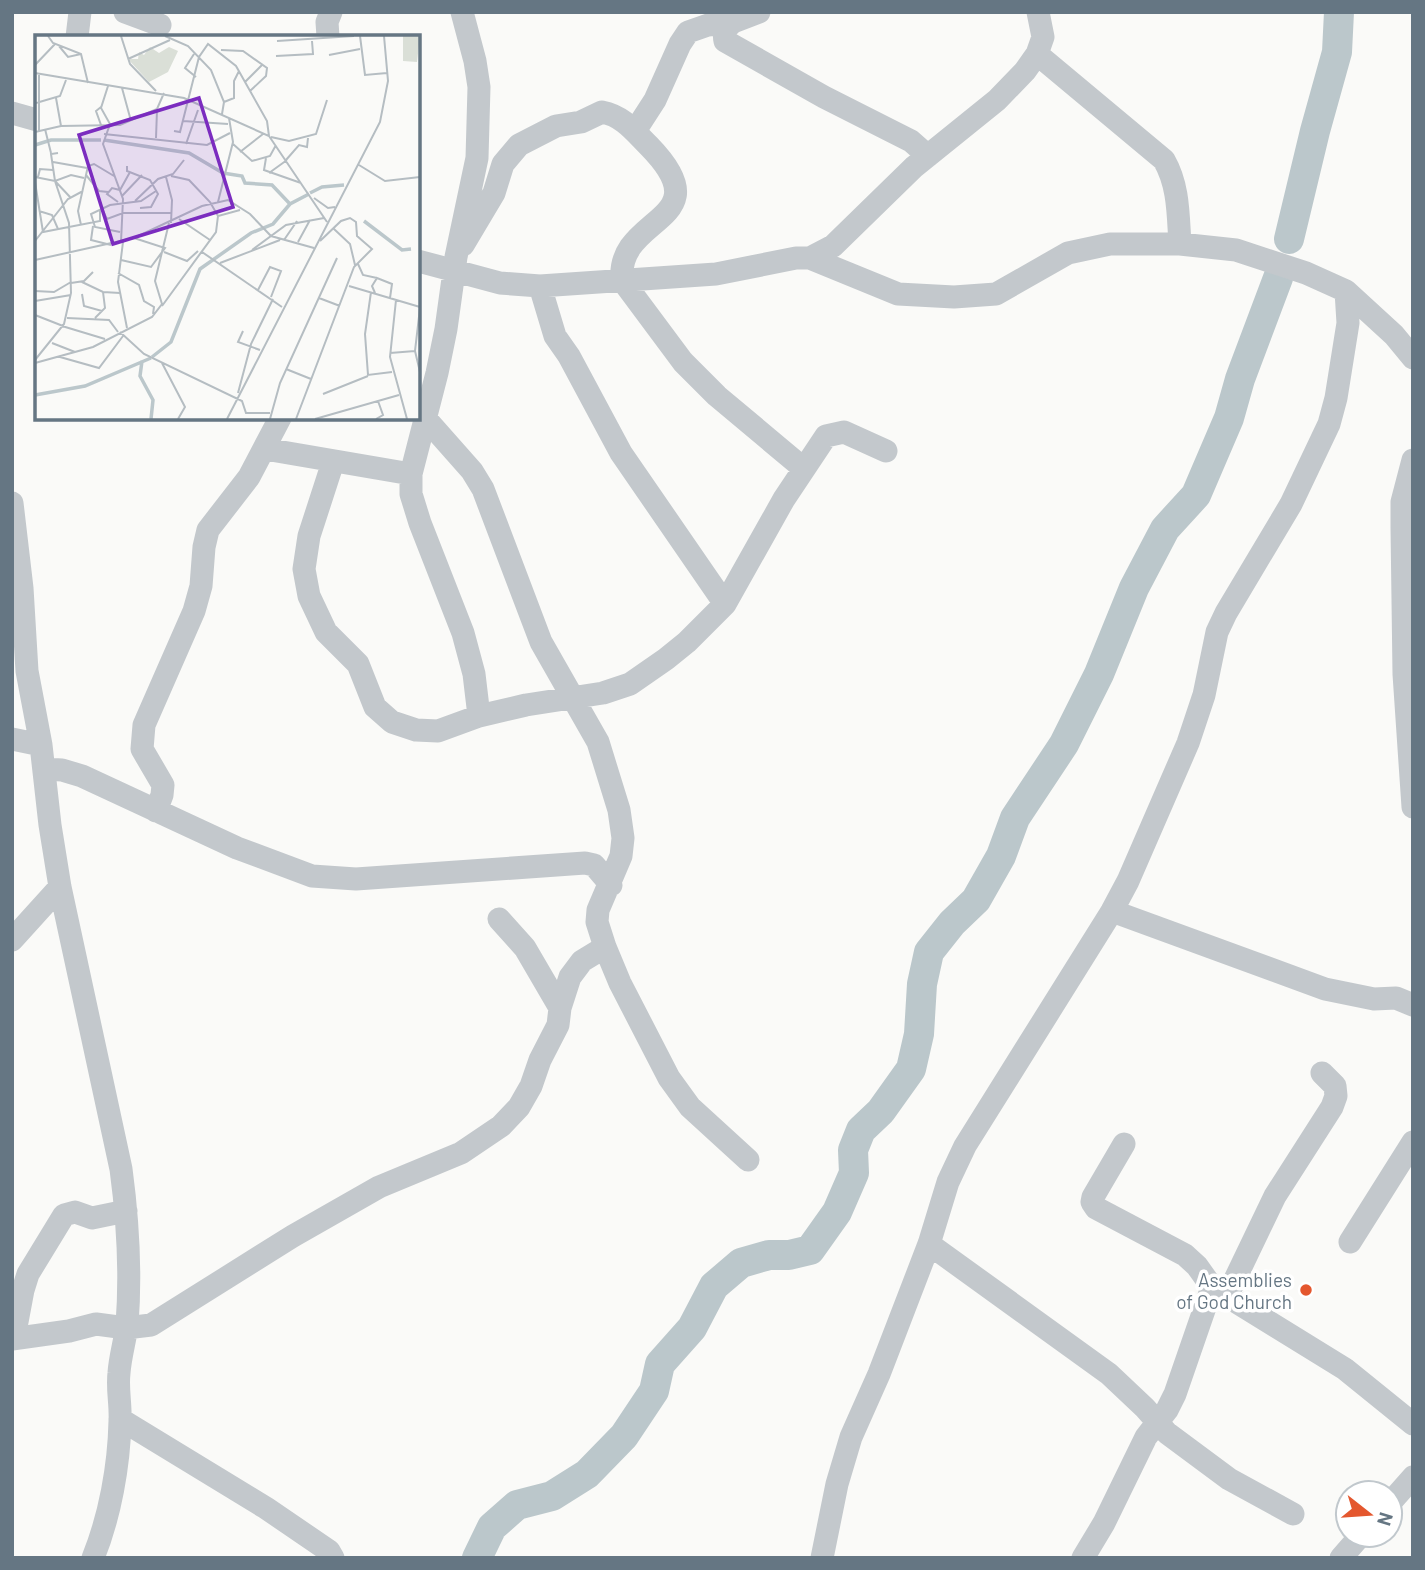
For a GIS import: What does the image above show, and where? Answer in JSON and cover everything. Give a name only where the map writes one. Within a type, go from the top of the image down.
[{"type":"street","points":[[77,35],[80,12]]},
{"type":"street","points":[[125,12],[160,25]]},
{"type":"street","points":[[328,35],[327,22],[331,12]]},
{"type":"street","points":[[462,12],[475,61],[479,108],[475,176],[465,208],[446,329],[411,474],[411,494],[463,633],[474,674],[479,716]]},
{"type":"street","points":[[635,131],[655,100],[688,32],[708,25],[733,22],[759,12]]},
{"type":"street","points":[[810,258],[832,246],[871,206],[997,100],[1025,71],[1037,54],[1043,37],[1038,12]]},
{"type":"street","points":[[733,22],[723,35],[725,41],[824,97],[911,141],[928,156]]},
{"type":"street","points":[[1037,54],[1164,160],[1173,175],[1177,195],[1180,244]]},
{"type":"street","points":[[455,264],[489,203],[503,164],[519,145],[556,126],[581,122],[602,112],[623,119],[658,156],[673,179],[677,194],[672,208],[630,245],[621,270],[622,280],[683,362],[717,396],[803,468]]},
{"type":"street","points":[[12,113],[35,119]]},
{"type":"street","points":[[420,261],[455,264],[500,283],[540,286],[716,274],[796,258],[810,258],[898,294],[954,297],[996,294],[1068,253],[1110,244],[1180,244],[1237,250],[1306,273],[1346,291],[1394,335],[1413,358]]},
{"type":"street","points":[[540,286],[555,336],[569,356],[621,453],[725,604]]},
{"type":"street","points":[[822,1558],[837,1484],[851,1437],[929,1244],[948,1182],[965,1146],[1128,881],[1188,743],[1204,695],[1210,659],[1221,623],[1291,504],[1329,424],[1348,323],[1346,291]]},
{"type":"street","points":[[426,419],[472,471],[483,489],[541,642],[598,743],[619,810],[623,838],[621,856],[598,910],[597,922],[620,983],[669,1077],[690,1107],[748,1160]]},
{"type":"street","points":[[156,811],[163,785],[142,749],[144,725],[198,599],[208,530],[249,477],[279,420]]},
{"type":"street","points":[[333,462],[309,537],[304,569],[309,596],[326,632],[358,664],[375,707],[392,722],[416,730],[438,731],[479,716],[526,705],[604,694],[630,684],[687,642],[725,604],[761,537],[826,436],[844,432],[886,451]]},
{"type":"street","points":[[265,449],[411,474]]},
{"type":"street","points":[[1413,460],[1402,502],[1413,807]]},
{"type":"street","points":[[12,503],[22,588],[27,671],[41,745],[60,887],[121,1169],[129,1247],[126,1328],[117,1393],[120,1419],[113,1478],[93,1558]]},
{"type":"street","points":[[12,739],[41,745]]},
{"type":"street","points":[[44,769],[62,770],[82,776],[237,848],[312,876],[356,879],[585,863],[594,865],[611,884]]},
{"type":"street","points":[[12,940],[60,887]]},
{"type":"street","points":[[1112,911],[1325,989],[1374,999],[1396,999],[1413,1005]]},
{"type":"street","points":[[499,919],[525,948],[560,1008]]},
{"type":"street","points":[[126,1211],[92,1218],[75,1212],[64,1214],[28,1274],[13,1339],[96,1324],[126,1328],[151,1325],[293,1236],[379,1187],[439,1164],[484,1139],[519,1107],[531,1086],[540,1060],[558,1026],[560,1008],[570,976],[582,961],[605,947]]},
{"type":"street","points":[[1083,1558],[1104,1523],[1146,1437],[1174,1394],[1219,1292],[1275,1196],[1332,1107],[1336,1096],[1335,1086],[1322,1073]]},
{"type":"street","points":[[1350,1242],[1413,1142]]},
{"type":"street","points":[[1124,1143],[1093,1197],[1092,1202],[1101,1212],[1145,1232],[1185,1255],[1198,1266],[1219,1292],[1345,1369],[1413,1424]]},
{"type":"street","points":[[929,1244],[1109,1374],[1145,1408],[1156,1423],[1229,1479],[1293,1514]]},
{"type":"street","points":[[120,1419],[266,1508],[329,1551],[333,1558]]},
{"type":"waterway","points":[[1289,239],[1337,52],[1339,12]]},
{"type":"waterway","points":[[477,1558],[492,1527],[517,1505],[552,1496],[587,1474],[624,1436],[654,1391],[660,1364],[692,1328],[714,1286],[741,1263],[769,1255],[789,1255],[810,1250],[837,1212],[854,1173],[853,1150],[861,1130],[881,1111],[911,1069],[919,1034],[922,984],[929,952],[952,923],[976,900],[1001,856],[1015,818],[1064,744],[1099,674],[1134,588],[1165,529],[1196,495],[1229,418],[1240,379],[1278,278]]},
{"type":"place","name":"Assemblies of God Church","points":[[1306,1290]]}]
